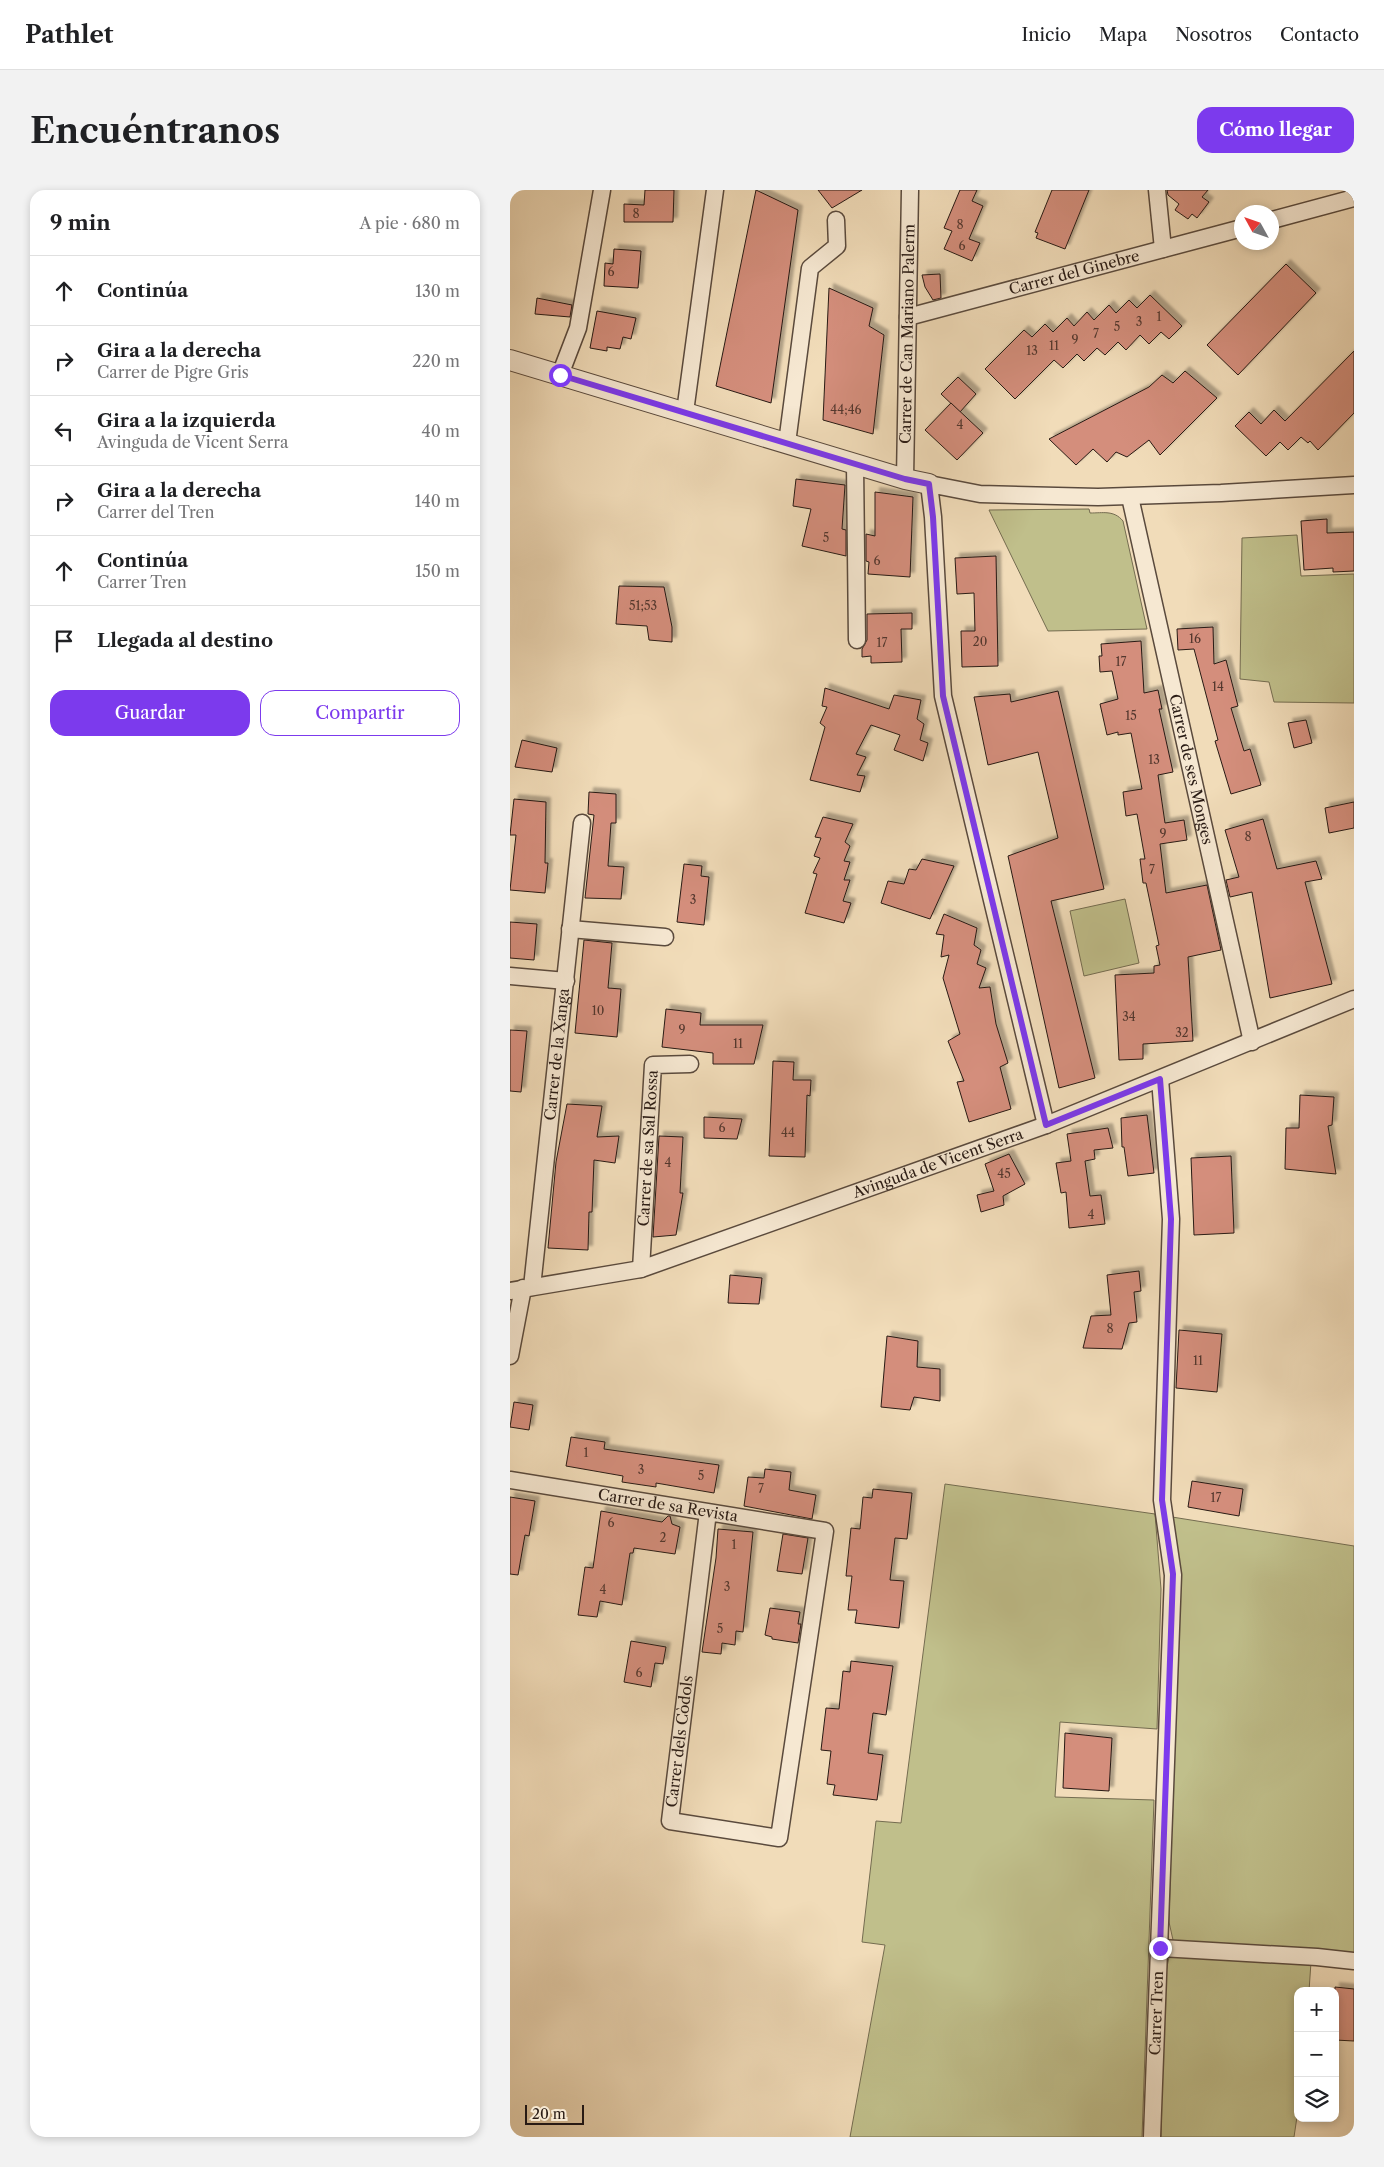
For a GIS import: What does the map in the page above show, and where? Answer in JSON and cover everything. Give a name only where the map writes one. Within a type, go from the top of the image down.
[{"type":"street","points":[[560,375],[578,328],[602,190]]},
{"type":"street","points":[[685,412],[715,190]]},
{"type":"street","name":"Carrer de Can Mariano Palerm","points":[[905,479],[910,190]]},
{"type":"street","points":[[1157,190],[1164,249]]},
{"type":"street","points":[[1279,218],[1354,198]]},
{"type":"street","points":[[787,443],[810,268],[837,246],[836,220]]},
{"type":"street","name":"Carrer del Ginebre","points":[[908,317],[1234,230]]},
{"type":"street","points":[[510,360],[905,479],[980,494],[1130,497],[1354,485]]},
{"type":"street","points":[[856,464],[857,640]]},
{"type":"street","points":[[929,484],[933,517],[943,696],[1046,1125]]},
{"type":"street","name":"Carrer de ses Monges","points":[[1130,497],[1252,1042]]},
{"type":"street","name":"Carrer de la Xanga","points":[[510,1356],[522,1289],[566,982],[582,823]]},
{"type":"street","points":[[570,929],[665,937]]},
{"type":"street","points":[[510,976],[566,982]]},
{"type":"street","name":"Avinguda de Vicent Serra","points":[[522,1289],[641,1269],[1046,1125],[1354,999]]},
{"type":"street","name":"Carrer de sa Sal Rossa","points":[[641,1269],[653,1065],[690,1064]]},
{"type":"street","name":"Carrer Tren","points":[[1152,2137],[1173,1574],[1162,1500],[1171,1219],[1160,1079]]},
{"type":"street","name":"Carrer de sa Revista","points":[[510,1480],[824,1531]]},
{"type":"street","name":"Carrer dels Còdols","points":[[708,1512],[670,1821],[779,1838],[824,1531]]},
{"type":"street","points":[[1160,1948],[1317,1957],[1354,1961]]},
{"type":"shaded area","points":[[1089,509],[1090,513],[1112,514],[1120,517],[1123,521],[1147,629],[1048,631],[989,510]]},
{"type":"shaded area","points":[[1297,535],[1301,576],[1354,574],[1354,703],[1274,702],[1269,682],[1240,679],[1242,538]]},
{"type":"shaded area","points":[[1125,899],[1139,963],[1084,976],[1070,911]]},
{"type":"shaded area","points":[[945,1484],[1155,1514],[1161,1589],[1157,1729],[1060,1722],[1055,1797],[1154,1800],[1142,2137],[850,2137],[885,1945],[862,1942],[876,1821],[901,1823]]},
{"type":"shaded area","points":[[1172,1517],[1354,1546],[1354,1958],[1182,1945],[1173,1940],[1169,1922],[1178,1585]]},
{"type":"shaded area","points":[[1169,1957],[1311,1962],[1309,1987],[1294,1987],[1294,2122],[1296,2122],[1294,2137],[1161,2137],[1163,1987]]},
{"type":"building","points":[[645,190],[674,190],[673,222],[624,222],[624,204],[644,205]]},
{"type":"building","points":[[756,190],[798,210],[771,403],[716,386]]},
{"type":"building","points":[[818,190],[862,190],[832,208]]},
{"type":"building","points":[[960,190],[977,190],[972,201],[983,206],[969,239],[980,243],[972,261],[944,249],[952,231],[944,228]]},
{"type":"building","points":[[1052,190],[1089,190],[1065,249],[1036,238],[1038,233],[1035,232]]},
{"type":"building","points":[[1167,190],[1208,190],[1202,197],[1209,202],[1197,218],[1192,214],[1188,219],[1175,210],[1179,204],[1168,195]]},
{"type":"building","points":[[614,249],[641,251],[638,288],[604,286],[605,263],[613,264]]},
{"type":"building","points":[[1286,264],[1316,293],[1238,375],[1207,345]]},
{"type":"building","points":[[940,274],[941,298],[933,300],[925,287],[922,275]]},
{"type":"building","points":[[829,288],[873,308],[869,326],[884,335],[873,434],[823,420]]},
{"type":"building","points":[[1150,295],[1182,326],[1169,339],[1161,332],[1149,344],[1140,335],[1126,350],[1118,342],[1105,355],[1097,348],[1084,361],[1077,354],[1063,368],[1054,360],[1015,399],[985,369],[1024,330],[1032,337],[1045,324],[1053,332],[1067,318],[1074,326],[1087,312],[1094,320],[1109,305],[1116,313],[1129,300],[1137,308]]},
{"type":"building","points":[[537,298],[572,305],[570,317],[535,314]]},
{"type":"building","points":[[597,311],[636,318],[631,339],[623,337],[620,349],[607,347],[607,351],[590,348]]},
{"type":"building","points":[[1354,351],[1354,413],[1318,450],[1310,441],[1308,443],[1301,437],[1288,450],[1280,442],[1266,456],[1235,426],[1249,412],[1261,424],[1274,410],[1285,421]]},
{"type":"building","points":[[1185,371],[1217,398],[1160,455],[1149,440],[1127,457],[1116,452],[1107,462],[1093,449],[1076,465],[1049,439],[1149,387],[1162,375],[1173,383]]},
{"type":"building","points":[[958,377],[976,394],[960,412],[941,394]]},
{"type":"building","points":[[951,403],[983,433],[957,460],[925,430]]},
{"type":"building","points":[[796,479],[845,485],[842,529],[846,530],[846,556],[802,546],[811,509],[793,506]]},
{"type":"building","points":[[875,492],[913,497],[910,577],[868,574],[869,562],[866,561],[866,534],[875,536]]},
{"type":"building","points":[[1327,519],[1327,533],[1354,532],[1354,571],[1333,572],[1333,568],[1304,570],[1301,521]]},
{"type":"building","points":[[996,556],[998,666],[962,667],[961,631],[975,631],[974,593],[957,594],[955,558]]},
{"type":"building","points":[[619,586],[664,587],[672,627],[672,642],[649,640],[647,626],[616,624]]},
{"type":"building","points":[[912,613],[912,629],[901,629],[902,662],[871,663],[871,656],[862,657],[862,649],[867,640],[867,614]]},
{"type":"building","points":[[1213,627],[1214,664],[1226,660],[1238,706],[1231,708],[1244,751],[1250,749],[1261,785],[1231,794],[1215,741],[1218,740],[1194,649],[1178,650],[1177,629]]},
{"type":"building","points":[[1141,641],[1144,693],[1158,690],[1162,709],[1159,709],[1173,772],[1158,775],[1165,823],[1184,820],[1187,840],[1160,844],[1166,893],[1207,885],[1221,950],[1188,957],[1193,1041],[1143,1044],[1143,1059],[1119,1060],[1115,975],[1154,973],[1154,966],[1160,965],[1156,946],[1159,945],[1146,883],[1143,883],[1140,859],[1145,859],[1137,814],[1126,816],[1123,792],[1142,789],[1131,733],[1118,735],[1118,732],[1107,735],[1100,704],[1118,699],[1112,671],[1100,672],[1099,656],[1102,656],[1101,644]]},
{"type":"building","points":[[825,688],[889,709],[894,695],[921,700],[917,719],[924,724],[920,740],[928,743],[923,761],[894,750],[900,735],[871,725],[856,754],[866,757],[857,775],[865,776],[860,792],[810,780],[825,727],[820,723],[827,707],[822,706]]},
{"type":"building","points":[[1058,691],[1104,889],[1051,901],[1095,1078],[1059,1088],[1008,856],[1058,838],[1038,752],[988,765],[974,697],[1010,694],[1011,702]]},
{"type":"building","points":[[1306,720],[1312,743],[1294,748],[1288,723]]},
{"type":"building","points":[[522,740],[557,748],[552,772],[515,767]]},
{"type":"building","points":[[589,792],[616,794],[616,823],[611,823],[608,866],[624,867],[621,899],[585,898],[594,815],[588,814]]},
{"type":"building","points":[[514,799],[546,802],[545,863],[548,863],[545,893],[510,890],[516,835],[510,835]]},
{"type":"building","points":[[1354,802],[1354,828],[1329,833],[1325,808]]},
{"type":"building","points":[[823,817],[853,824],[845,842],[850,846],[844,861],[850,862],[844,880],[850,880],[843,901],[851,903],[844,923],[805,913],[817,874],[813,873],[820,858],[814,856],[821,838],[815,837]]},
{"type":"building","points":[[1263,819],[1277,869],[1316,861],[1322,879],[1305,882],[1332,984],[1270,998],[1252,892],[1230,897],[1226,880],[1239,877],[1225,830]]},
{"type":"building","points":[[922,859],[954,866],[930,919],[881,903],[888,881],[904,884],[909,869],[916,870]]},
{"type":"building","points":[[684,864],[702,866],[701,876],[709,877],[704,925],[677,922]]},
{"type":"building","points":[[944,914],[977,928],[974,945],[981,950],[977,964],[986,968],[979,988],[990,987],[996,1024],[1008,1063],[1000,1067],[1011,1109],[969,1122],[957,1082],[964,1081],[948,1041],[960,1034],[943,978],[949,955],[941,957],[944,935],[936,934]]},
{"type":"building","points":[[510,922],[537,924],[534,960],[510,958]]},
{"type":"building","points":[[584,940],[612,943],[608,988],[621,989],[617,1037],[575,1033]]},
{"type":"building","points":[[666,1009],[701,1013],[700,1025],[763,1025],[754,1064],[713,1064],[713,1053],[662,1047]]},
{"type":"building","points":[[510,1030],[527,1031],[521,1092],[510,1091]]},
{"type":"building","points":[[773,1061],[794,1062],[793,1080],[811,1080],[810,1096],[807,1095],[805,1157],[769,1156]]},
{"type":"building","points":[[1300,1095],[1334,1097],[1332,1125],[1328,1126],[1336,1174],[1285,1169],[1286,1128],[1299,1128]]},
{"type":"building","points":[[567,1104],[602,1106],[597,1137],[619,1136],[615,1163],[594,1160],[592,1212],[589,1212],[588,1250],[548,1248],[556,1162]]},
{"type":"building","points":[[1147,1115],[1154,1173],[1128,1176],[1124,1147],[1122,1147],[1121,1118]]},
{"type":"building","points":[[704,1117],[742,1119],[737,1139],[704,1138]]},
{"type":"building","points":[[1108,1128],[1113,1148],[1094,1150],[1095,1159],[1085,1161],[1090,1196],[1101,1195],[1105,1224],[1069,1228],[1066,1192],[1061,1193],[1056,1163],[1071,1161],[1067,1134]]},
{"type":"building","points":[[659,1136],[683,1137],[680,1193],[683,1193],[676,1235],[653,1237]]},
{"type":"building","points":[[1009,1154],[1025,1184],[1003,1196],[1004,1205],[981,1212],[977,1195],[994,1191],[985,1164]]},
{"type":"building","points":[[1231,1156],[1234,1233],[1194,1235],[1191,1158]]},
{"type":"building","points":[[1139,1271],[1141,1291],[1134,1292],[1137,1322],[1129,1323],[1122,1349],[1083,1348],[1091,1316],[1111,1315],[1107,1275]]},
{"type":"building","points":[[730,1275],[762,1278],[759,1304],[728,1303]]},
{"type":"building","points":[[1179,1330],[1222,1334],[1217,1392],[1176,1388]]},
{"type":"building","points":[[887,1336],[918,1341],[917,1367],[940,1369],[940,1401],[914,1397],[910,1410],[881,1407]]},
{"type":"building","points":[[514,1402],[533,1405],[529,1430],[510,1427]]},
{"type":"building","points":[[571,1437],[605,1442],[604,1449],[719,1465],[714,1493],[656,1483],[656,1487],[622,1482],[623,1476],[566,1466]]},
{"type":"building","points":[[765,1469],[791,1472],[789,1490],[816,1495],[812,1519],[744,1506],[748,1477],[764,1478]]},
{"type":"building","points":[[1192,1481],[1243,1489],[1239,1516],[1188,1507]]},
{"type":"building","points":[[873,1489],[912,1493],[907,1539],[895,1538],[890,1580],[904,1581],[899,1628],[855,1623],[857,1610],[848,1610],[852,1576],[846,1576],[851,1528],[860,1529],[863,1497],[872,1498]]},
{"type":"building","points":[[510,1497],[535,1501],[529,1536],[525,1535],[518,1575],[510,1574]]},
{"type":"building","points":[[601,1511],[662,1522],[670,1516],[672,1524],[680,1527],[675,1554],[634,1548],[633,1553],[630,1553],[622,1605],[600,1601],[597,1617],[578,1615],[585,1567],[593,1568]]},
{"type":"building","points":[[718,1529],[753,1532],[743,1632],[736,1631],[735,1645],[722,1643],[721,1654],[702,1652],[716,1558]]},
{"type":"building","points":[[783,1534],[808,1538],[802,1574],[777,1571]]},
{"type":"building","points":[[770,1608],[800,1612],[798,1624],[801,1624],[798,1643],[772,1639],[772,1637],[765,1635]]},
{"type":"building","points":[[631,1641],[666,1647],[663,1664],[655,1663],[651,1687],[624,1682]]},
{"type":"building","points":[[851,1661],[893,1666],[886,1715],[873,1713],[868,1753],[883,1755],[877,1800],[833,1795],[835,1785],[827,1784],[831,1751],[821,1750],[826,1708],[839,1709],[843,1671],[850,1672]]},
{"type":"building","points":[[1065,1733],[1112,1738],[1109,1791],[1063,1788]]},
{"type":"building","points":[[1339,1987],[1354,1989],[1354,2041],[1339,2040]]},
{"type":"route","points":[[560,375],[905,479],[929,484],[933,517],[943,696],[1046,1125],[1160,1079],[1171,1219],[1162,1500],[1173,1574],[1160,1948]]}]
